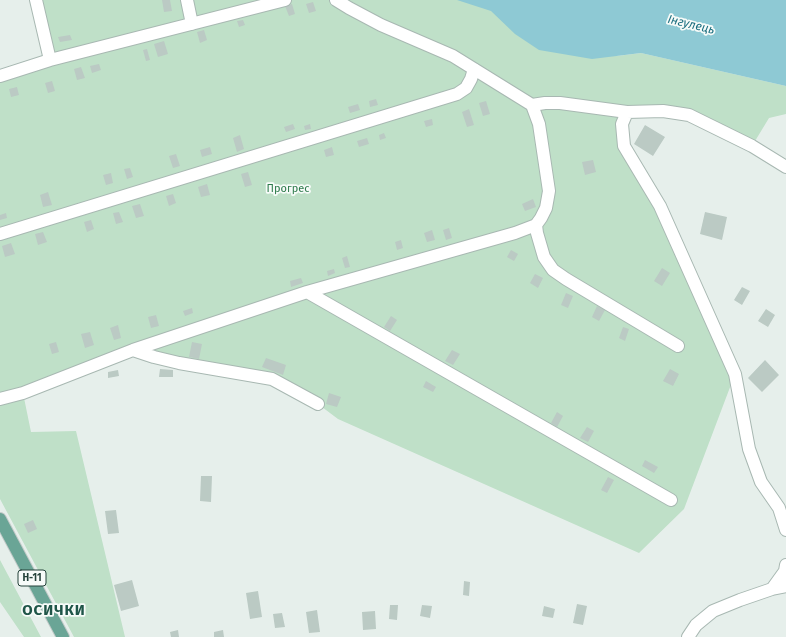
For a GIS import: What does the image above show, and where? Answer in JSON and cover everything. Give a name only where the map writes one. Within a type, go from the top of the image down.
[{"type":"main road","name":"Н-11","points":[[0,519],[63,637]]},
{"type":"street","points":[[36,0],[50,60]]},
{"type":"street","points":[[187,0],[192,24]]},
{"type":"street","points":[[0,76],[50,60],[285,0]]},
{"type":"street","points":[[0,399],[23,393],[133,350],[307,292],[515,233],[536,225],[546,208],[549,192],[540,124],[532,105],[453,56],[381,25],[336,0]]},
{"type":"street","points":[[0,234],[458,94],[466,88],[474,69]]},
{"type":"street","points":[[532,105],[560,103],[627,112],[663,111],[689,115],[752,146],[786,167]]},
{"type":"street","points":[[627,112],[622,124],[624,146],[660,206],[735,374],[749,449],[761,482],[778,508],[786,530]]},
{"type":"street","points":[[536,225],[544,257],[553,270],[566,280],[678,346]]},
{"type":"street","points":[[307,292],[671,500]]},
{"type":"street","points":[[133,350],[154,357],[272,379],[318,404]]},
{"type":"street","points":[[772,589],[785,571],[786,565]]},
{"type":"street","points":[[688,637],[696,625],[714,611],[772,589],[786,586]]},
{"type":"green space","name":"Прогрес","points":[[36,0],[507,0],[617,56],[641,53],[786,86],[786,114],[769,118],[752,146],[689,115],[627,112],[625,146],[735,374],[684,509],[639,553],[338,419],[318,404],[272,379],[133,350],[23,393],[31,432],[76,431],[125,637],[74,637],[0,499],[0,76],[50,60]]},
{"type":"green space","points":[[0,560],[41,637],[24,637],[0,602]]},
{"type":"water","name":"Інгулець","points":[[457,0],[786,0],[786,86],[641,53],[592,59],[539,50],[515,34],[491,11]]},
{"type":"building","points":[[162,0],[170,0],[172,11],[164,12]]},
{"type":"building","points":[[313,2],[316,11],[309,13],[306,4]]},
{"type":"building","points":[[292,4],[295,14],[289,16],[285,6]]},
{"type":"building","points":[[243,20],[245,25],[239,27],[237,21]]},
{"type":"building","points":[[204,30],[207,40],[200,43],[197,32]]},
{"type":"building","points":[[70,35],[72,40],[60,42],[58,37]]},
{"type":"building","points":[[164,41],[168,54],[158,57],[154,44]]},
{"type":"building","points":[[147,49],[150,60],[146,61],[143,50]]},
{"type":"building","points":[[99,64],[101,70],[92,73],[90,66]]},
{"type":"building","points":[[81,67],[85,78],[77,80],[74,69]]},
{"type":"building","points":[[52,81],[55,91],[48,93],[45,83]]},
{"type":"building","points":[[17,87],[19,95],[11,97],[9,89]]},
{"type":"building","points":[[376,99],[378,105],[370,107],[369,101]]},
{"type":"building","points":[[486,101],[490,114],[483,116],[479,103]]},
{"type":"building","points":[[358,104],[360,110],[350,113],[348,107]]},
{"type":"building","points":[[469,109],[474,125],[467,127],[462,112]]},
{"type":"building","points":[[432,119],[433,125],[426,127],[424,121]]},
{"type":"building","points":[[293,124],[295,129],[286,132],[284,127]]},
{"type":"building","points":[[310,124],[311,129],[305,130],[304,126]]},
{"type":"building","points":[[645,125],[665,137],[653,156],[634,144]]},
{"type":"building","points":[[384,133],[386,138],[380,140],[379,135]]},
{"type":"building","points":[[240,135],[244,149],[237,152],[233,138]]},
{"type":"building","points":[[367,138],[369,144],[359,147],[357,141]]},
{"type":"building","points":[[210,147],[212,154],[202,157],[200,150]]},
{"type":"building","points":[[332,147],[334,155],[326,157],[324,150]]},
{"type":"building","points":[[176,154],[180,166],[173,168],[169,156]]},
{"type":"building","points":[[593,160],[596,172],[585,175],[582,162]]},
{"type":"building","points":[[130,168],[133,177],[127,179],[124,169]]},
{"type":"building","points":[[248,172],[252,185],[245,187],[241,174]]},
{"type":"building","points":[[111,173],[113,183],[106,185],[103,175]]},
{"type":"building","points":[[207,184],[210,195],[201,197],[198,187]]},
{"type":"building","points":[[48,192],[52,205],[43,207],[40,195]]},
{"type":"building","points":[[173,194],[176,203],[169,206],[166,196]]},
{"type":"building","points":[[533,199],[536,207],[525,211],[522,204]]},
{"type":"building","points":[[140,204],[144,216],[136,218],[132,206]]},
{"type":"building","points":[[119,212],[123,222],[116,224],[113,213]]},
{"type":"building","points":[[705,212],[727,217],[722,240],[700,234]]},
{"type":"building","points":[[6,213],[7,218],[0,220],[0,215]]},
{"type":"building","points":[[91,220],[94,229],[87,232],[84,222]]},
{"type":"building","points":[[449,228],[452,238],[446,240],[443,230]]},
{"type":"building","points":[[432,230],[435,240],[427,242],[424,233]]},
{"type":"building","points":[[43,232],[47,242],[38,245],[35,234]]},
{"type":"building","points":[[401,240],[403,248],[397,250],[395,242]]},
{"type":"building","points":[[11,243],[15,254],[5,257],[2,246]]},
{"type":"building","points":[[511,250],[518,254],[514,261],[507,257]]},
{"type":"building","points":[[347,256],[350,267],[345,268],[342,258]]},
{"type":"building","points":[[662,268],[670,273],[662,286],[654,281]]},
{"type":"building","points":[[334,269],[335,273],[328,276],[327,271]]},
{"type":"building","points":[[535,274],[543,278],[538,288],[530,283]]},
{"type":"building","points":[[301,278],[303,283],[291,287],[290,281]]},
{"type":"building","points":[[742,287],[750,291],[742,305],[734,300]]},
{"type":"building","points":[[566,293],[573,296],[568,308],[561,305]]},
{"type":"building","points":[[597,306],[605,310],[599,321],[592,317]]},
{"type":"building","points":[[192,308],[193,313],[185,316],[183,311]]},
{"type":"building","points":[[766,309],[775,315],[768,327],[758,321]]},
{"type":"building","points":[[156,315],[159,326],[151,328],[148,317]]},
{"type":"building","points":[[391,316],[397,320],[390,331],[384,327]]},
{"type":"building","points":[[118,325],[121,338],[114,340],[110,328]]},
{"type":"building","points":[[623,327],[629,329],[625,341],[619,338]]},
{"type":"building","points":[[90,332],[94,345],[85,348],[81,334]]},
{"type":"building","points":[[56,342],[59,352],[52,354],[49,344]]},
{"type":"building","points":[[192,342],[202,344],[199,359],[189,357]]},
{"type":"building","points":[[452,350],[460,354],[453,365],[445,361]]},
{"type":"building","points":[[266,358],[286,365],[283,375],[262,367]]},
{"type":"building","points":[[765,360],[779,375],[762,392],[748,378]]},
{"type":"building","points":[[160,369],[173,370],[173,377],[159,377]]},
{"type":"building","points":[[670,369],[679,374],[673,386],[663,381]]},
{"type":"building","points":[[118,370],[119,376],[108,378],[108,372]]},
{"type":"building","points":[[426,381],[436,387],[433,392],[423,387]]},
{"type":"building","points":[[329,393],[341,397],[337,407],[326,404]]},
{"type":"building","points":[[557,412],[563,416],[557,427],[551,423]]},
{"type":"building","points":[[587,427],[594,431],[588,442],[580,438]]},
{"type":"building","points":[[645,460],[658,467],[654,473],[642,466]]},
{"type":"building","points":[[201,476],[212,476],[211,502],[200,501]]},
{"type":"building","points":[[608,477],[614,480],[607,493],[601,490]]},
{"type":"building","points":[[116,510],[119,533],[108,534],[105,511]]},
{"type":"building","points":[[33,520],[37,529],[28,533],[24,524]]},
{"type":"building","points":[[132,580],[139,606],[121,611],[114,585]]},
{"type":"building","points":[[464,581],[470,582],[469,596],[463,595]]},
{"type":"building","points":[[258,591],[262,617],[250,619],[246,593]]},
{"type":"building","points":[[577,604],[587,606],[583,625],[573,623]]},
{"type":"building","points":[[390,605],[398,605],[397,620],[389,619]]},
{"type":"building","points":[[422,605],[432,606],[430,618],[420,616]]},
{"type":"building","points":[[544,606],[555,609],[553,618],[542,616]]},
{"type":"building","points":[[317,610],[320,632],[309,633],[306,612]]},
{"type":"building","points":[[375,611],[376,629],[363,630],[362,612]]},
{"type":"building","points":[[282,613],[285,627],[275,628],[273,614]]},
{"type":"building","points":[[178,630],[179,637],[171,637],[170,632]]},
{"type":"building","points":[[223,630],[224,637],[214,637],[214,632]]},
{"type":"district","name":"ОСИЧКИ","points":[[54,611]]}]
